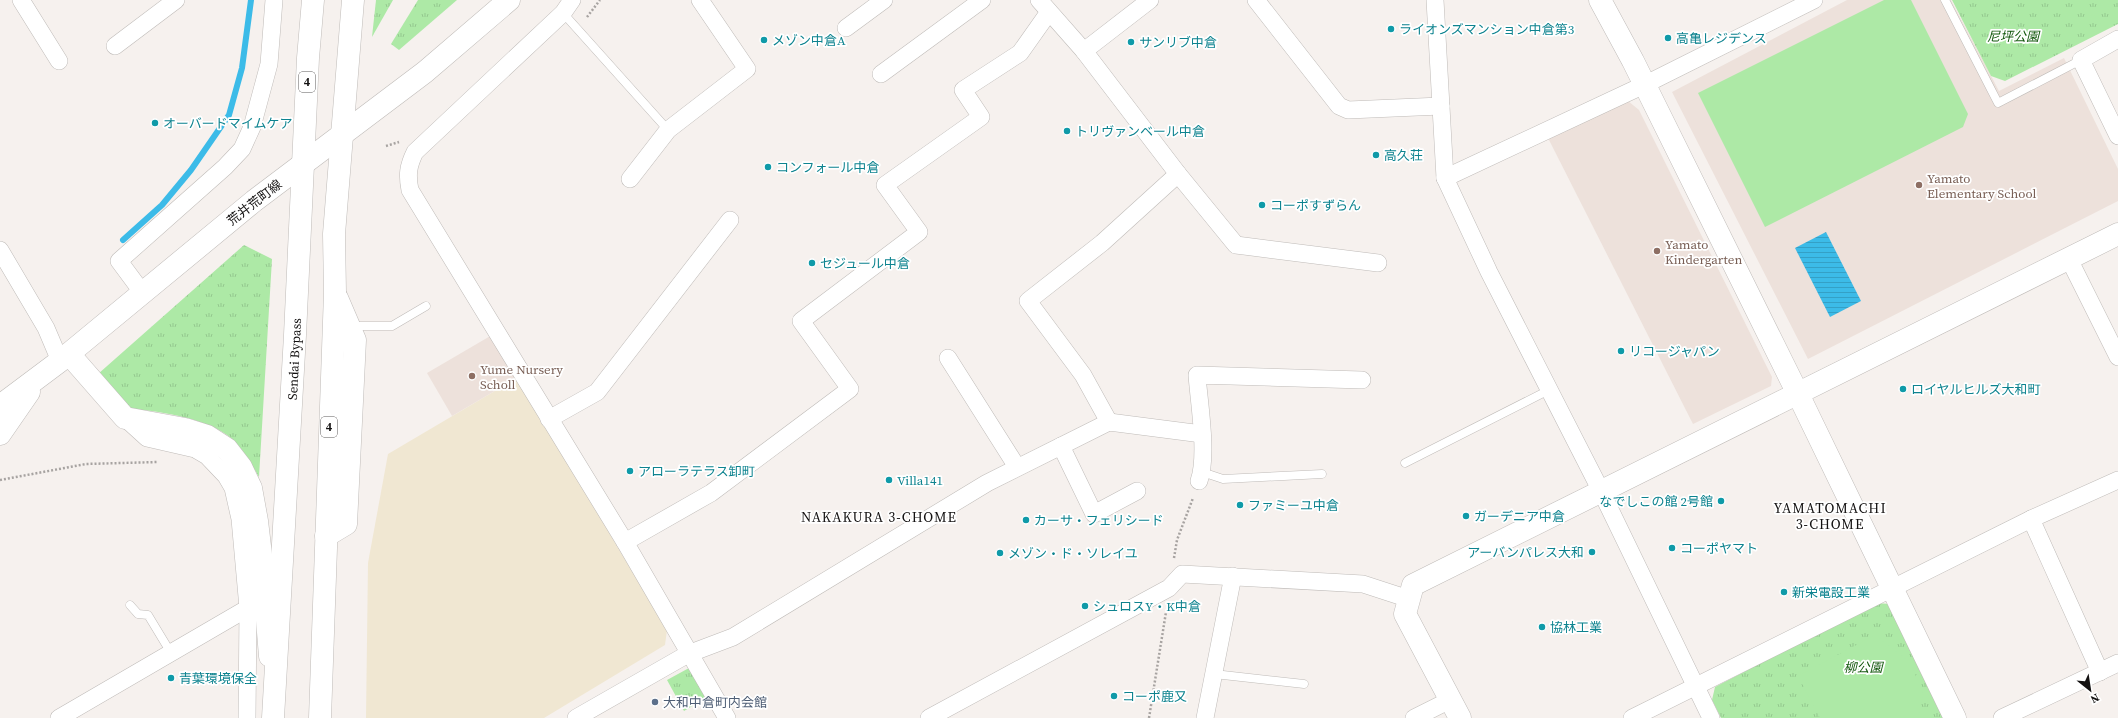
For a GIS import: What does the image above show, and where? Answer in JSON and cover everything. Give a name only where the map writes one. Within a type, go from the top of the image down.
[{"type":"main road","name":"Sendai Bypass","points":[[273,708],[296,335],[298,239],[304,165],[308,58],[313,0]]},
{"type":"main road","name":"4","points":[[320,718],[335,293],[334,234],[353,0]]},
{"type":"main road","name":"荒井荒町線","points":[[0,406],[65,358],[142,292],[254,201],[304,165],[425,72],[509,0]]},
{"type":"main road","points":[[1600,0],[1798,394],[1955,718]]},
{"type":"main road","points":[[1455,709],[1405,614],[1413,585],[1602,493],[2118,234]]},
{"type":"main road","points":[[326,536],[346,524],[356,340],[335,293]]},
{"type":"main road","points":[[65,358],[125,418],[185,429],[207,436],[227,449],[241,467],[251,488],[257,521],[263,572],[273,708]]},
{"type":"main road","points":[[0,434],[39,377]]},
{"type":"street","points":[[21,0],[59,60]]},
{"type":"street","points":[[115,46],[176,0]]},
{"type":"street","points":[[142,292],[119,261],[225,167],[242,149],[252,127],[269,64],[274,0]]},
{"type":"street","points":[[630,179],[668,130],[746,69],[700,0]]},
{"type":"street","points":[[846,28],[884,0]]},
{"type":"street","points":[[881,74],[982,0]]},
{"type":"street","points":[[1084,51],[1150,0]]},
{"type":"street","points":[[1256,0],[1339,106],[1348,110],[1441,106]]},
{"type":"street","points":[[1435,0],[1445,178],[1489,272],[1602,493],[1711,718]]},
{"type":"street","points":[[1445,178],[1644,85],[1814,0]]},
{"type":"street","points":[[625,542],[711,493],[850,389],[801,321],[919,232],[885,185],[981,117],[963,90],[1020,53],[1044,6],[1084,51],[1178,174],[1236,246],[1378,263]]},
{"type":"street","points":[[568,7],[415,152],[409,163],[407,175],[410,190],[625,542],[688,654],[727,718]]},
{"type":"street","points":[[2118,39],[2081,60],[2118,136]]},
{"type":"street","points":[[1109,422],[1084,375],[1028,301],[1102,243],[1178,174]]},
{"type":"street","points":[[549,419],[597,392],[730,220]]},
{"type":"street","points":[[0,250],[65,358]]},
{"type":"street","points":[[2069,259],[2118,357]]},
{"type":"street","points":[[948,358],[1017,468]]},
{"type":"street","points":[[1201,477],[1202,434],[1197,375],[1362,380]]},
{"type":"street","points":[[125,418],[147,438],[195,449],[207,456],[226,476],[233,488],[240,519],[248,608],[247,718]]},
{"type":"street","points":[[576,718],[688,654],[733,637],[987,483],[1109,422],[1202,434]]},
{"type":"street","points":[[1061,446],[1094,514],[1137,491]]},
{"type":"street","points":[[1632,718],[2031,519],[2118,480]]},
{"type":"street","points":[[2031,519],[2100,672]]},
{"type":"street","points":[[929,718],[1166,589],[1182,574],[1363,584],[1409,598]]},
{"type":"street","points":[[1205,718],[1233,576]]},
{"type":"street","points":[[59,718],[248,608]]},
{"type":"street","points":[[2002,718],[2118,663]]},
{"type":"street","points":[[1414,718],[1455,709]]},
{"type":"lane","points":[[1945,0],[1998,103],[2081,60]]},
{"type":"lane","points":[[568,7],[668,130]]},
{"type":"lane","points":[[350,326],[392,326],[426,306]]},
{"type":"lane","points":[[1405,463],[1549,390]]},
{"type":"lane","points":[[1201,477],[1223,479],[1322,474]]},
{"type":"lane","points":[[130,604],[138,614],[148,615],[171,653]]},
{"type":"lane","points":[[1214,674],[1304,684]]},
{"type":"path","points":[[587,16],[600,0]]},
{"type":"path","points":[[0,480],[86,464],[110,462],[164,462]]},
{"type":"path","points":[[1149,718],[1167,601],[1166,589],[1177,540],[1201,477]]},
{"type":"shaded area","name":"Yamato Elementary School","points":[[1847,0],[1951,0],[1999,91],[2064,58],[2118,169],[2118,201],[1808,359],[1672,92]]},
{"type":"shaded area","name":"Yamato Kindergarten","points":[[1628,101],[1639,110],[1772,377],[1771,386],[1693,424],[1548,138]]},
{"type":"shaded area","name":"Yume Nursery Scholl","points":[[492,335],[517,378],[452,416],[427,373]]},
{"type":"shaded area","points":[[517,378],[667,630],[665,645],[544,718],[366,718],[368,563],[388,454]]},
{"type":"green space","points":[[376,0],[393,0],[372,37]]},
{"type":"green space","points":[[418,0],[457,0],[399,50],[391,44]]},
{"type":"green space","points":[[1884,0],[1911,0],[1968,114],[1963,127],[1765,227],[1698,93]]},
{"type":"green space","name":"尼坪公園","points":[[1952,0],[2118,0],[2118,24],[2005,81],[1991,76]]},
{"type":"green space","points":[[244,245],[272,259],[259,477],[241,449],[227,435],[206,424],[179,416],[152,411],[128,409],[98,374]]},
{"type":"green space","name":"柳公園","points":[[1876,603],[1890,604],[1946,718],[1721,718],[1712,700],[1715,687]]},
{"type":"green space","points":[[1875,635],[1910,662],[1923,693],[1918,718],[1820,718],[1798,676]]},
{"type":"green space","points":[[689,668],[706,698],[684,711],[667,680]]},
{"type":"water","points":[[1826,232],[1861,301],[1830,317],[1795,248]]},
{"type":"waterway","points":[[123,240],[162,205],[191,170],[229,115],[242,68],[251,0]]},
{"type":"place","name":"ライオンズマンション中倉第3","points":[[1391,29]]},
{"type":"place","name":"高亀レジデンス","points":[[1668,38]]},
{"type":"place","name":"メゾン中倉A","points":[[764,40]]},
{"type":"place","name":"サンリブ中倉","points":[[1131,42]]},
{"type":"place","name":"オーバードマイムケア","points":[[155,123]]},
{"type":"place","name":"トリヴァンベール中倉","points":[[1067,131]]},
{"type":"place","name":"高久荘","points":[[1376,155]]},
{"type":"place","name":"コンフォール中倉","points":[[768,167]]},
{"type":"place","name":"Yamato Elementary School","points":[[1919,185]]},
{"type":"place","name":"コーポすずらん","points":[[1262,205]]},
{"type":"place","name":"Yamato Kindergarten","points":[[1657,251]]},
{"type":"place","name":"セジュール中倉","points":[[812,263]]},
{"type":"place","name":"リコージャパン","points":[[1621,351]]},
{"type":"place","name":"Yume Nursery Scholl","points":[[472,376]]},
{"type":"place","name":"ロイヤルヒルズ大和町","points":[[1903,389]]},
{"type":"place","name":"アローラテラス卸町","points":[[630,471]]},
{"type":"place","name":"Villa141","points":[[889,480]]},
{"type":"place","name":"なでしこの館 2号館","points":[[1721,501]]},
{"type":"place","name":"ファミーユ中倉","points":[[1240,505]]},
{"type":"place","name":"ガーデニア中倉","points":[[1466,516]]},
{"type":"place","name":"カーサ・フェリシード","points":[[1026,520]]},
{"type":"place","name":"コーポヤマト","points":[[1672,548]]},
{"type":"place","name":"アーバンパレス大和","points":[[1592,552]]},
{"type":"place","name":"メゾン・ド・ソレイユ","points":[[1000,553]]},
{"type":"place","name":"新栄電設工業","points":[[1784,592]]},
{"type":"place","name":"シュロスY・K中倉","points":[[1085,606]]},
{"type":"place","name":"協林工業","points":[[1542,627]]},
{"type":"place","name":"青葉環境保全","points":[[171,678]]},
{"type":"place","name":"コーポ鹿又","points":[[1114,696]]},
{"type":"place","name":"大和中倉町内会館","points":[[655,702]]},
{"type":"district","name":"YAMATOMACHI 3-CHOME","points":[[1830,516]]},
{"type":"district","name":"NAKAKURA 3-CHOME","points":[[879,517]]}]
